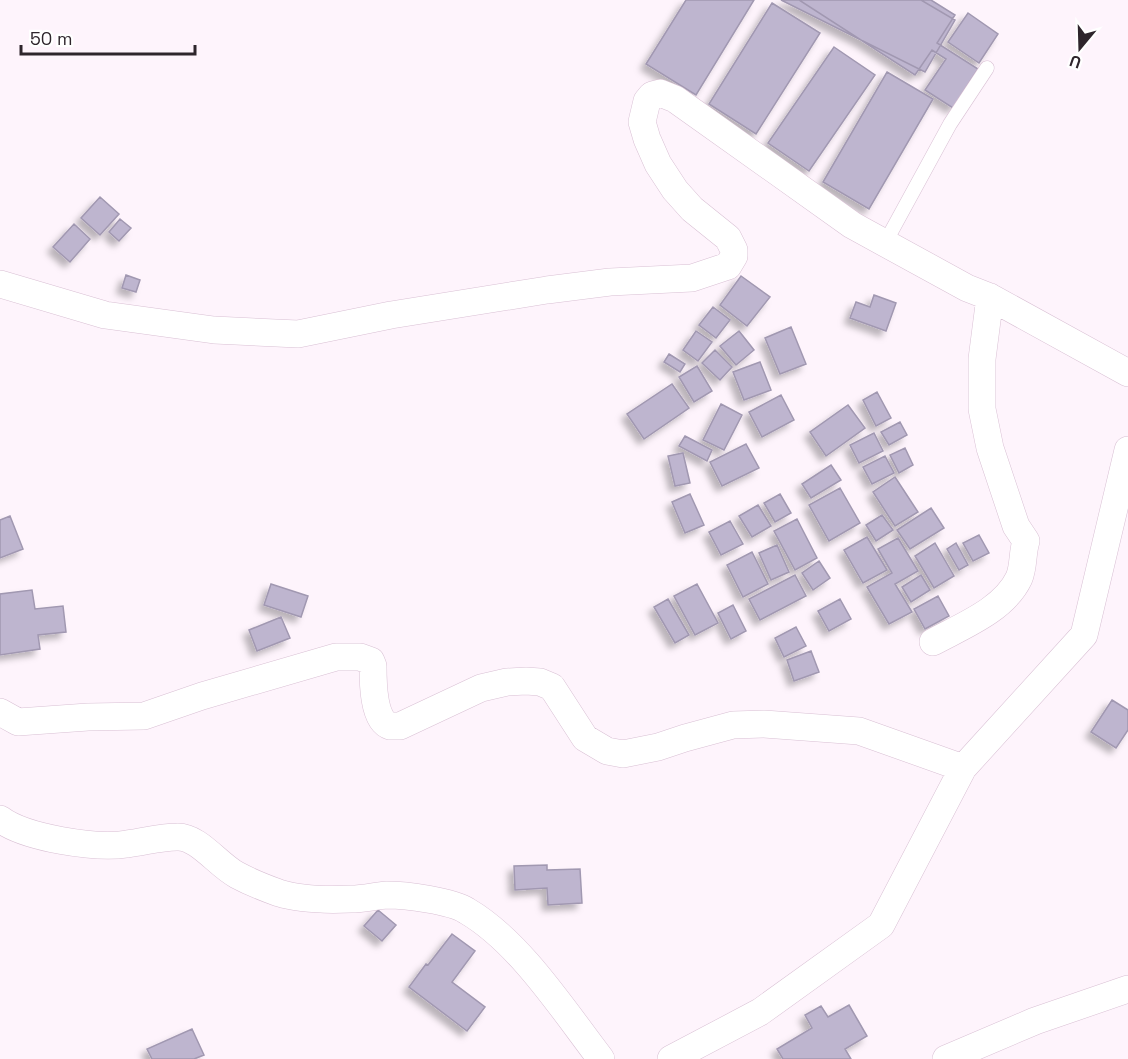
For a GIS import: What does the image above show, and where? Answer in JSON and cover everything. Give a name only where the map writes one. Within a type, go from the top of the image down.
[{"type":"street","points":[[0,284],[105,315],[214,330],[298,334],[391,315],[536,291],[610,282],[692,278],[714,272],[728,266],[734,256],[734,250],[728,238],[692,209],[675,190],[658,164],[642,122],[647,101],[652,95],[660,93],[675,99],[852,225],[1128,373]]},
{"type":"street","points":[[933,642],[969,622],[1005,597],[1018,579],[1023,563],[1022,552],[1026,541],[1016,526],[990,448],[982,409],[981,370],[990,297]]},
{"type":"street","points":[[671,1059],[760,1012],[881,925],[963,768],[1084,634],[1128,450]]},
{"type":"street","points":[[0,712],[18,722],[144,716],[202,696],[336,657],[360,657],[371,661],[378,711],[383,722],[390,726],[400,726],[481,688],[507,682],[540,682],[552,687],[585,738],[607,751],[623,754],[658,747],[733,725],[764,724],[859,731],[963,768]]},
{"type":"street","points":[[0,819],[25,832],[89,844],[127,845],[179,836],[193,840],[219,863],[237,875],[280,893],[312,899],[352,900],[388,895],[437,901],[466,909],[493,930],[532,969],[601,1059]]},
{"type":"street","points":[[946,1059],[1035,1021],[1128,989]]},
{"type":"lane","points":[[885,243],[950,124],[987,68]]},
{"type":"building","points":[[686,0],[754,0],[696,95],[646,64]]},
{"type":"building","points":[[781,0],[921,0],[955,20],[925,72]]},
{"type":"building","points":[[799,0],[931,0],[955,15],[937,43],[978,69],[953,108],[925,90],[946,59],[932,50],[915,75]]},
{"type":"building","points":[[772,3],[820,33],[756,134],[709,104]]},
{"type":"building","points":[[968,13],[998,34],[979,63],[948,42]]},
{"type":"building","points":[[834,47],[875,75],[809,171],[768,143]]},
{"type":"building","points":[[887,72],[933,99],[869,209],[823,182]]},
{"type":"building","points":[[100,197],[119,214],[100,235],[81,218]]},
{"type":"building","points":[[120,219],[131,228],[119,241],[109,232]]},
{"type":"building","points":[[74,224],[90,239],[70,262],[53,247]]},
{"type":"building","points":[[126,275],[140,280],[136,292],[122,288]]},
{"type":"building","points":[[741,276],[770,297],[747,326],[720,305]]},
{"type":"building","points":[[874,295],[896,303],[886,331],[850,318],[856,302],[870,307]]},
{"type":"building","points":[[713,307],[730,320],[716,338],[699,325]]},
{"type":"building","points":[[791,327],[806,364],[780,374],[765,338]]},
{"type":"building","points":[[696,331],[712,342],[698,361],[683,350]]},
{"type":"building","points":[[739,331],[754,350],[736,365],[720,346]]},
{"type":"building","points":[[715,350],[732,367],[720,380],[702,363]]},
{"type":"building","points":[[669,354],[685,364],[680,372],[664,362]]},
{"type":"building","points":[[760,362],[771,390],[744,400],[733,372]]},
{"type":"building","points":[[697,366],[712,391],[694,402],[679,377]]},
{"type":"building","points":[[672,384],[689,408],[644,439],[627,414]]},
{"type":"building","points":[[877,392],[891,418],[876,426],[863,400]]},
{"type":"building","points":[[781,395],[794,420],[762,437],[749,412]]},
{"type":"building","points":[[721,404],[742,415],[724,450],[703,440]]},
{"type":"building","points":[[848,405],[865,428],[826,456],[810,432]]},
{"type":"building","points":[[900,422],[907,435],[889,445],[881,432]]},
{"type":"building","points":[[874,433],[883,451],[859,463],[850,445]]},
{"type":"building","points":[[685,436],[712,450],[707,461],[679,446]]},
{"type":"building","points":[[746,444],[759,468],[722,486],[710,462]]},
{"type":"building","points":[[905,448],[913,465],[899,473],[890,455]]},
{"type":"building","points":[[683,453],[690,483],[675,486],[668,456]]},
{"type":"building","points":[[885,456],[894,473],[872,484],[863,467]]},
{"type":"building","points":[[831,465],[841,480],[811,498],[802,484]]},
{"type":"building","points":[[895,477],[918,512],[895,526],[873,492]]},
{"type":"building","points":[[840,488],[860,523],[829,541],[809,505]]},
{"type":"building","points":[[690,494],[704,525],[685,533],[672,502]]},
{"type":"building","points":[[780,494],[791,513],[775,522],[764,503]]},
{"type":"building","points":[[758,505],[771,526],[752,537],[739,516]]},
{"type":"building","points":[[931,508],[944,528],[910,549],[897,530]]},
{"type":"building","points":[[882,515],[893,530],[876,541],[866,525]]},
{"type":"building","points":[[10,516],[23,549],[0,558],[0,520]]},
{"type":"building","points":[[797,519],[817,558],[795,570],[774,531]]},
{"type":"building","points":[[730,521],[743,544],[721,555],[709,532]]},
{"type":"building","points":[[979,535],[989,553],[973,561],[963,543]]},
{"type":"building","points":[[867,537],[887,570],[863,583],[844,550]]},
{"type":"building","points":[[898,538],[918,571],[895,584],[912,612],[889,624],[867,587],[892,573],[878,549]]},
{"type":"building","points":[[935,543],[954,576],[934,588],[915,556]]},
{"type":"building","points":[[956,543],[968,565],[959,570],[947,549]]},
{"type":"building","points":[[777,545],[789,572],[771,580],[759,553]]},
{"type":"building","points":[[752,552],[768,584],[743,597],[727,565]]},
{"type":"building","points":[[819,561],[830,578],[813,590],[802,573]]},
{"type":"building","points":[[795,575],[806,596],[760,620],[749,599]]},
{"type":"building","points":[[921,575],[930,590],[911,602],[902,587]]},
{"type":"building","points":[[271,584],[308,596],[301,617],[264,605]]},
{"type":"building","points":[[697,584],[718,623],[695,635],[674,596]]},
{"type":"building","points":[[32,590],[35,609],[63,606],[66,632],[38,635],[40,649],[0,655],[0,594]]},
{"type":"building","points":[[938,596],[949,616],[925,629],[914,609]]},
{"type":"building","points":[[668,599],[689,635],[675,643],[654,607]]},
{"type":"building","points":[[840,599],[851,619],[829,631],[818,611]]},
{"type":"building","points":[[733,605],[746,631],[731,639],[718,613]]},
{"type":"building","points":[[281,617],[290,638],[257,651],[249,630]]},
{"type":"building","points":[[796,627],[806,646],[784,657],[775,638]]},
{"type":"building","points":[[811,651],[819,672],[794,681],[787,660]]},
{"type":"building","points":[[1112,700],[1128,710],[1128,730],[1116,748],[1091,732]]},
{"type":"building","points":[[547,865],[547,870],[580,869],[582,903],[548,905],[547,888],[515,890],[514,866]]},
{"type":"building","points":[[378,910],[396,925],[382,941],[364,926]]},
{"type":"building","points":[[452,934],[475,951],[452,982],[485,1007],[467,1031],[409,987]]},
{"type":"building","points":[[849,1005],[867,1036],[845,1049],[851,1059],[783,1059],[777,1049],[812,1028],[805,1015],[821,1006],[828,1017]]},
{"type":"building","points":[[192,1029],[204,1055],[194,1059],[152,1059],[147,1049]]}]
